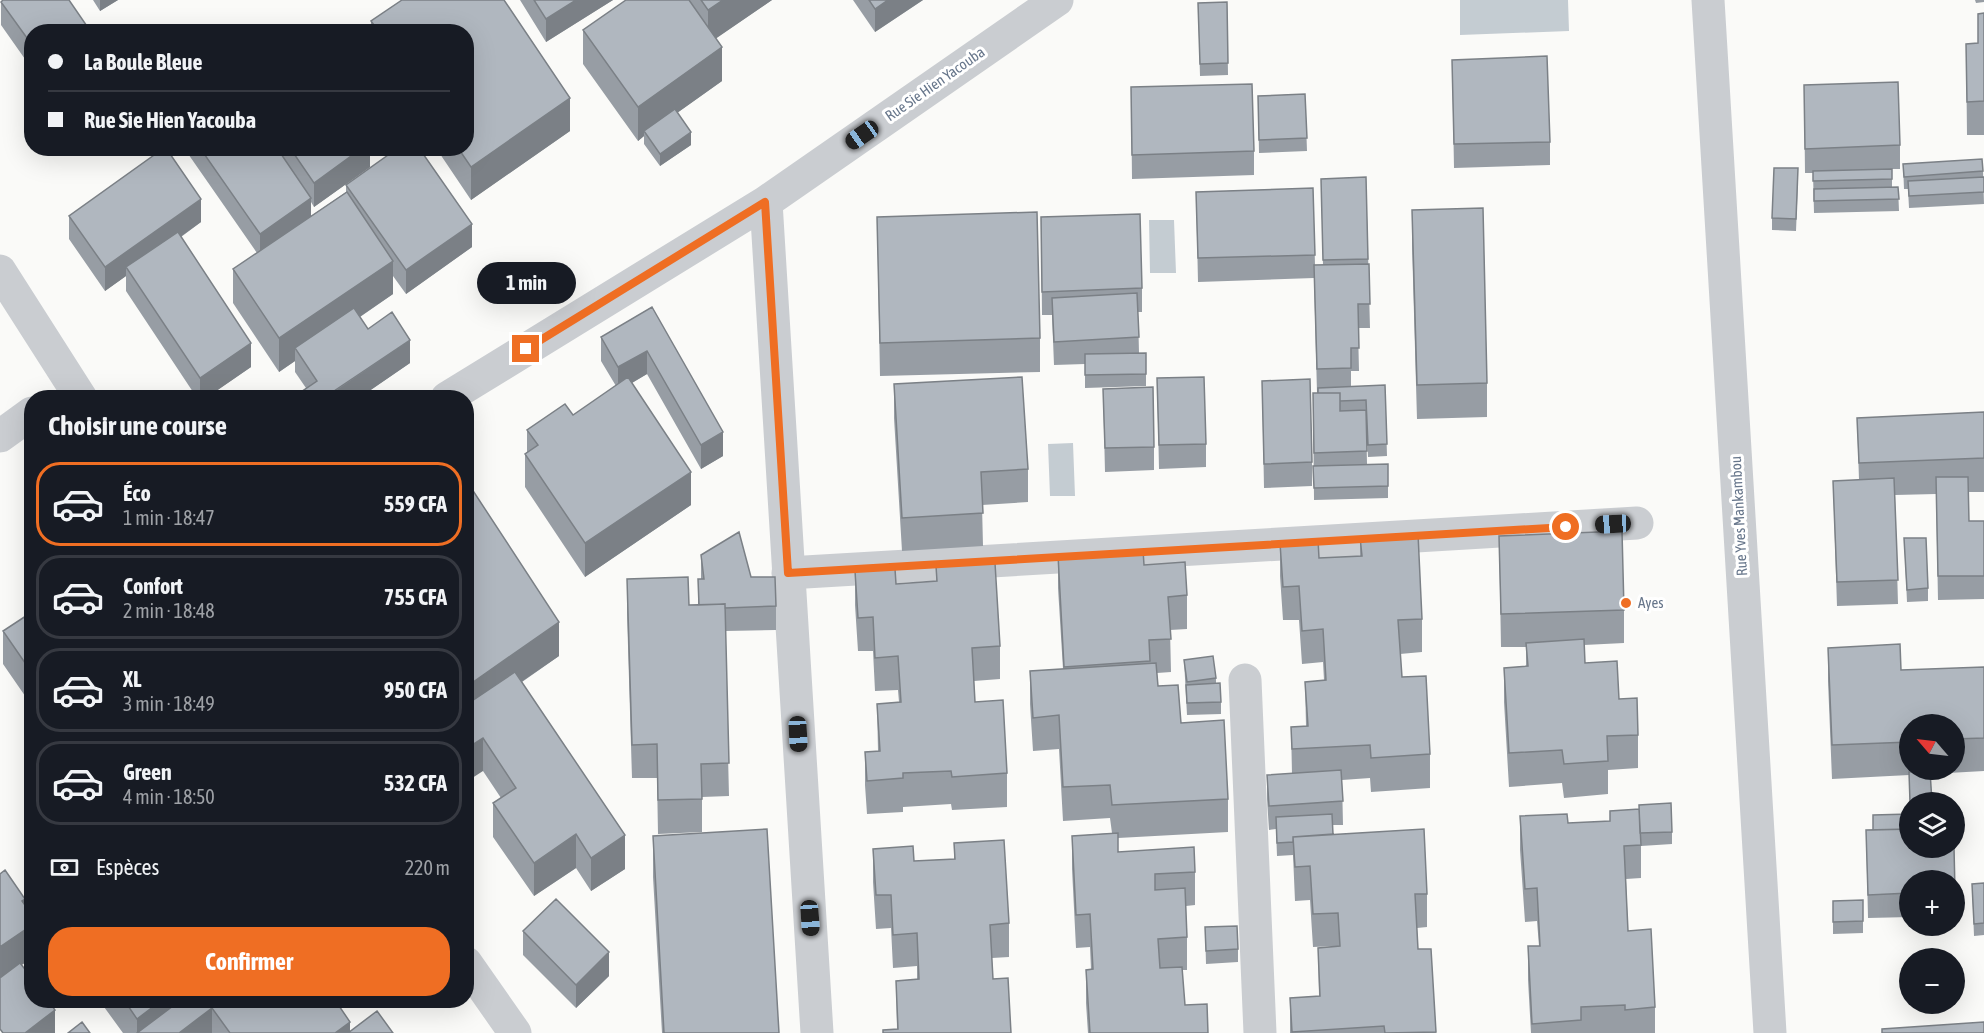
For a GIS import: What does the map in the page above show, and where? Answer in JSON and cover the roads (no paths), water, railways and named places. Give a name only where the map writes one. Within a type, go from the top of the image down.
[{"type":"street","name":"Rue Sie Hien Yacouba","points":[[460,390],[765,202],[1057,0]]},
{"type":"street","name":"Rue Yves Mankambou","points":[[1708,0],[1770,1033]]},
{"type":"street","points":[[765,202],[817,1033]]},
{"type":"street","points":[[0,272],[67,390]]},
{"type":"street","points":[[0,436],[24,419]]},
{"type":"street","points":[[788,573],[1637,522]]},
{"type":"street","points":[[1245,680],[1260,1033]]},
{"type":"street","points":[[474,974],[515,1033]]},
{"type":"place","name":"Ayes","points":[[1626,603]]}]
